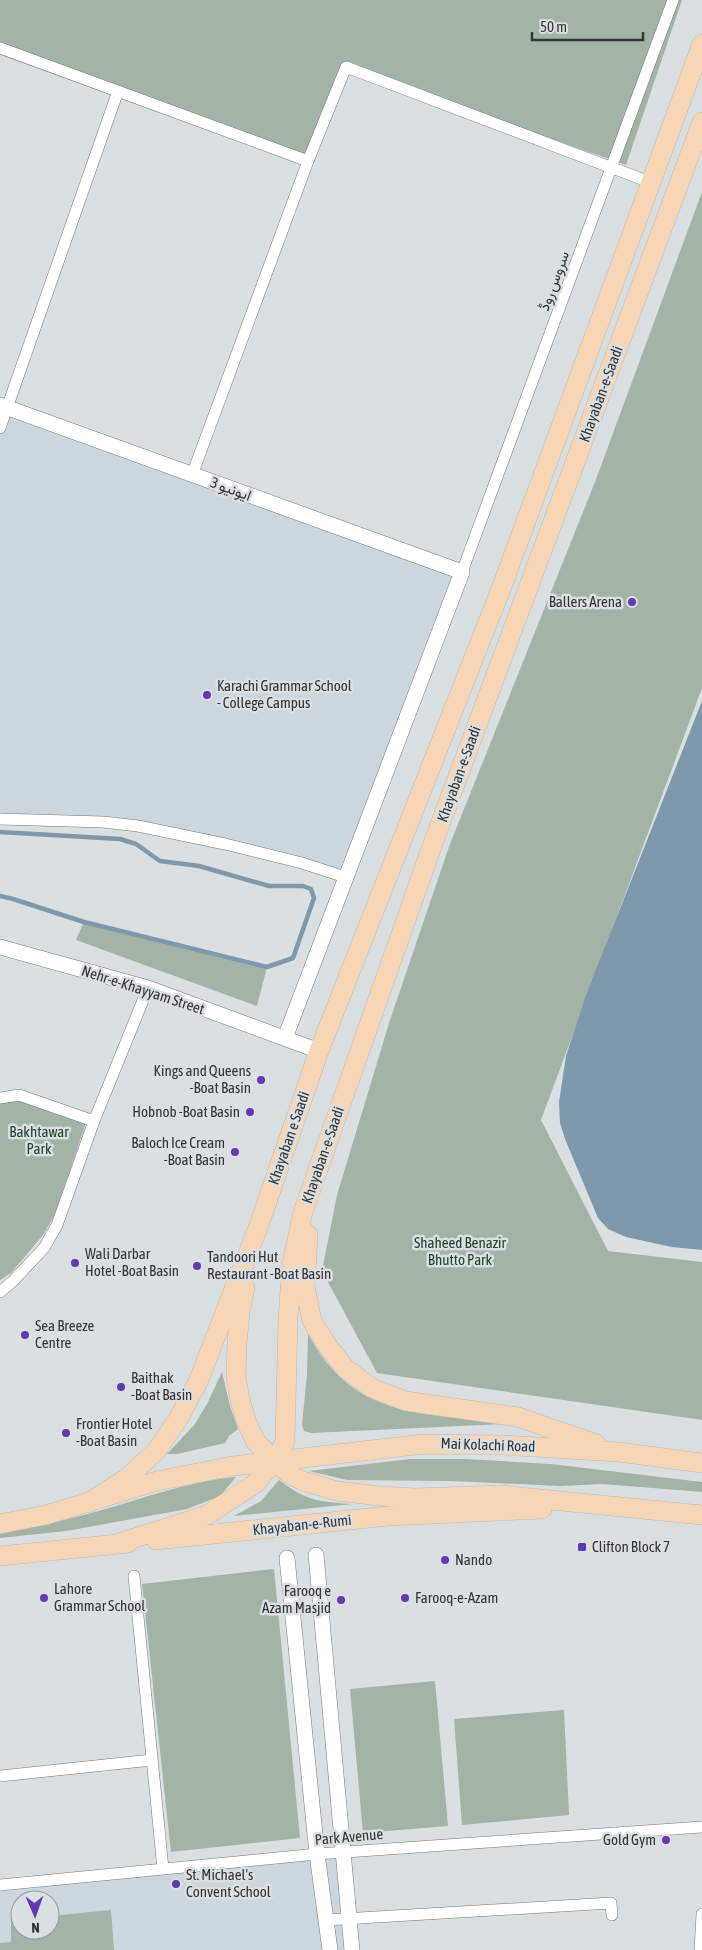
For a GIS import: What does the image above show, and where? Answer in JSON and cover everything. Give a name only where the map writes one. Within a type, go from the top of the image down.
[{"type":"main road","name":"Khayaban-e-Saadi","points":[[319,1051],[501,589],[702,44]]},
{"type":"main road","name":"Khayaban-e-Saadi","points":[[274,1461],[285,1440],[288,1318],[292,1263],[303,1212],[314,1176],[436,837],[702,122]]},
{"type":"main road","name":"Khayaban e Saadi","points":[[259,1225],[319,1051]]},
{"type":"main road","points":[[314,1176],[305,1286],[312,1321],[327,1345],[345,1368],[372,1388],[405,1401],[518,1418],[619,1452]]},
{"type":"main road","points":[[259,1225],[240,1312],[236,1376],[240,1400],[256,1442],[289,1474],[303,1481],[337,1490],[379,1496],[415,1498],[501,1495],[702,1515]]},
{"type":"main road","points":[[88,1503],[128,1478],[156,1451],[177,1420],[198,1382],[259,1225]]},
{"type":"main road","name":"Mai Kolachi Road","points":[[274,1461],[424,1444],[502,1444],[619,1452],[702,1463]]},
{"type":"main road","points":[[0,1524],[46,1515],[157,1481],[233,1466],[274,1461]]},
{"type":"main road","points":[[116,1544],[207,1515],[256,1483],[274,1461]]},
{"type":"main road","name":"Khayaban-e-Rumi","points":[[0,1556],[388,1516],[606,1506]]},
{"type":"street","name":"سروس روڈ","points":[[462,572],[673,0]]},
{"type":"street","points":[[0,48],[308,161]]},
{"type":"street","points":[[192,476],[308,161],[346,67],[652,183]]},
{"type":"street","points":[[0,428],[4,407],[118,91]]},
{"type":"street","name":"ایونیو 3","points":[[4,407],[462,572]]},
{"type":"street","points":[[285,1038],[462,572]]},
{"type":"street","points":[[0,819],[103,822],[138,826],[225,844],[302,863],[345,877]]},
{"type":"street","name":"Nehr-e-Khayyam Street","points":[[0,947],[148,988],[319,1051]]},
{"type":"street","points":[[0,1292],[44,1248],[57,1224],[94,1121],[148,988]]},
{"type":"street","points":[[0,1098],[19,1095],[94,1121]]},
{"type":"street","points":[[316,1554],[352,1950]]},
{"type":"street","points":[[287,1558],[317,1854],[330,1950]]},
{"type":"street","points":[[134,1576],[163,1869]]},
{"type":"street","points":[[0,1776],[152,1760]]},
{"type":"street","name":"Park Avenue","points":[[0,1885],[317,1854],[702,1827]]},
{"type":"street","points":[[326,1920],[611,1903],[612,1915]]},
{"type":"street","points":[[700,1950],[702,1914]]},
{"type":"shaded area","name":"Karachi Grammar School - College Campus","points":[[7,408],[462,572],[345,877],[138,826],[0,819],[0,428]]},
{"type":"shaded area","name":"St. Michael's Convent School","points":[[335,1852],[344,1950],[0,1950],[0,1885]]},
{"type":"green space","points":[[0,0],[682,0],[626,165],[346,67],[308,161],[0,47]]},
{"type":"green space","name":"Shaheed Benazir Bhutto Park","points":[[702,192],[702,688],[541,1120],[608,1251],[702,1262],[702,1420],[377,1373],[322,1271],[337,1195],[390,1020],[450,844],[595,482]]},
{"type":"green space","points":[[84,922],[267,967],[257,1006],[76,940]]},
{"type":"green space","name":"Bakhtawar Park","points":[[0,1097],[89,1114],[55,1214],[43,1235],[11,1273],[0,1280]]},
{"type":"green space","points":[[308,1334],[326,1362],[346,1383],[368,1397],[391,1406],[416,1412],[503,1424],[311,1433],[304,1431],[302,1424],[307,1375]]},
{"type":"green space","points":[[222,1372],[238,1429],[229,1436],[225,1443],[177,1454],[167,1454],[195,1424]]},
{"type":"green space","points":[[410,1459],[465,1459],[551,1464],[702,1482],[702,1492],[603,1484],[560,1486],[452,1481],[347,1480],[309,1471]]},
{"type":"green space","points":[[236,1477],[220,1496],[187,1509],[66,1531],[0,1538],[0,1530],[70,1518],[196,1483]]},
{"type":"green space","points":[[279,1480],[297,1492],[314,1499],[353,1504],[234,1516],[261,1501]]},
{"type":"green space","points":[[274,1569],[300,1838],[171,1852],[142,1584]]},
{"type":"green space","points":[[435,1681],[448,1826],[363,1833],[350,1689]]},
{"type":"green space","points":[[564,1710],[569,1815],[462,1825],[454,1719]]},
{"type":"green space","points":[[111,1910],[114,1950],[0,1950],[0,1943],[11,1942],[11,1940],[60,1940],[60,1915]]},
{"type":"water","points":[[702,701],[702,1250],[672,1247],[626,1237],[608,1229],[598,1218],[565,1139],[560,1123],[559,1102],[566,1056],[586,995]]},
{"type":"waterway","points":[[0,832],[120,839],[136,844],[160,861],[199,866],[269,886],[303,886],[311,889],[314,898],[293,958],[267,967],[84,922],[0,896]]},
{"type":"place","name":"Ballers Arena","points":[[632,602]]},
{"type":"place","name":"Karachi Grammar School - College Campus","points":[[207,695]]},
{"type":"place","name":"Kings and Queens -Boat Basin","points":[[261,1080]]},
{"type":"place","name":"Hobnob -Boat Basin","points":[[250,1112]]},
{"type":"place","name":"Baloch Ice Cream -Boat Basin","points":[[235,1152]]},
{"type":"place","name":"Wali Darbar Hotel -Boat Basin","points":[[75,1263]]},
{"type":"place","name":"Tandoori Hut Restaurant -Boat Basin","points":[[197,1266]]},
{"type":"place","name":"Sea Breeze Centre","points":[[25,1335]]},
{"type":"place","name":"Baithak -Boat Basin","points":[[121,1387]]},
{"type":"place","name":"Frontier Hotel -Boat Basin","points":[[66,1433]]},
{"type":"place","name":"Clifton Block 7","points":[[582,1547]]},
{"type":"place","name":"Nando","points":[[445,1560]]},
{"type":"place","name":"Lahore Grammar School","points":[[44,1598]]},
{"type":"place","name":"Farooq-e-Azam","points":[[405,1598]]},
{"type":"place","name":"Farooq e Azam Masjid","points":[[341,1600]]},
{"type":"place","name":"Gold Gym","points":[[666,1840]]},
{"type":"place","name":"St. Michael's Convent School","points":[[176,1884]]}]
